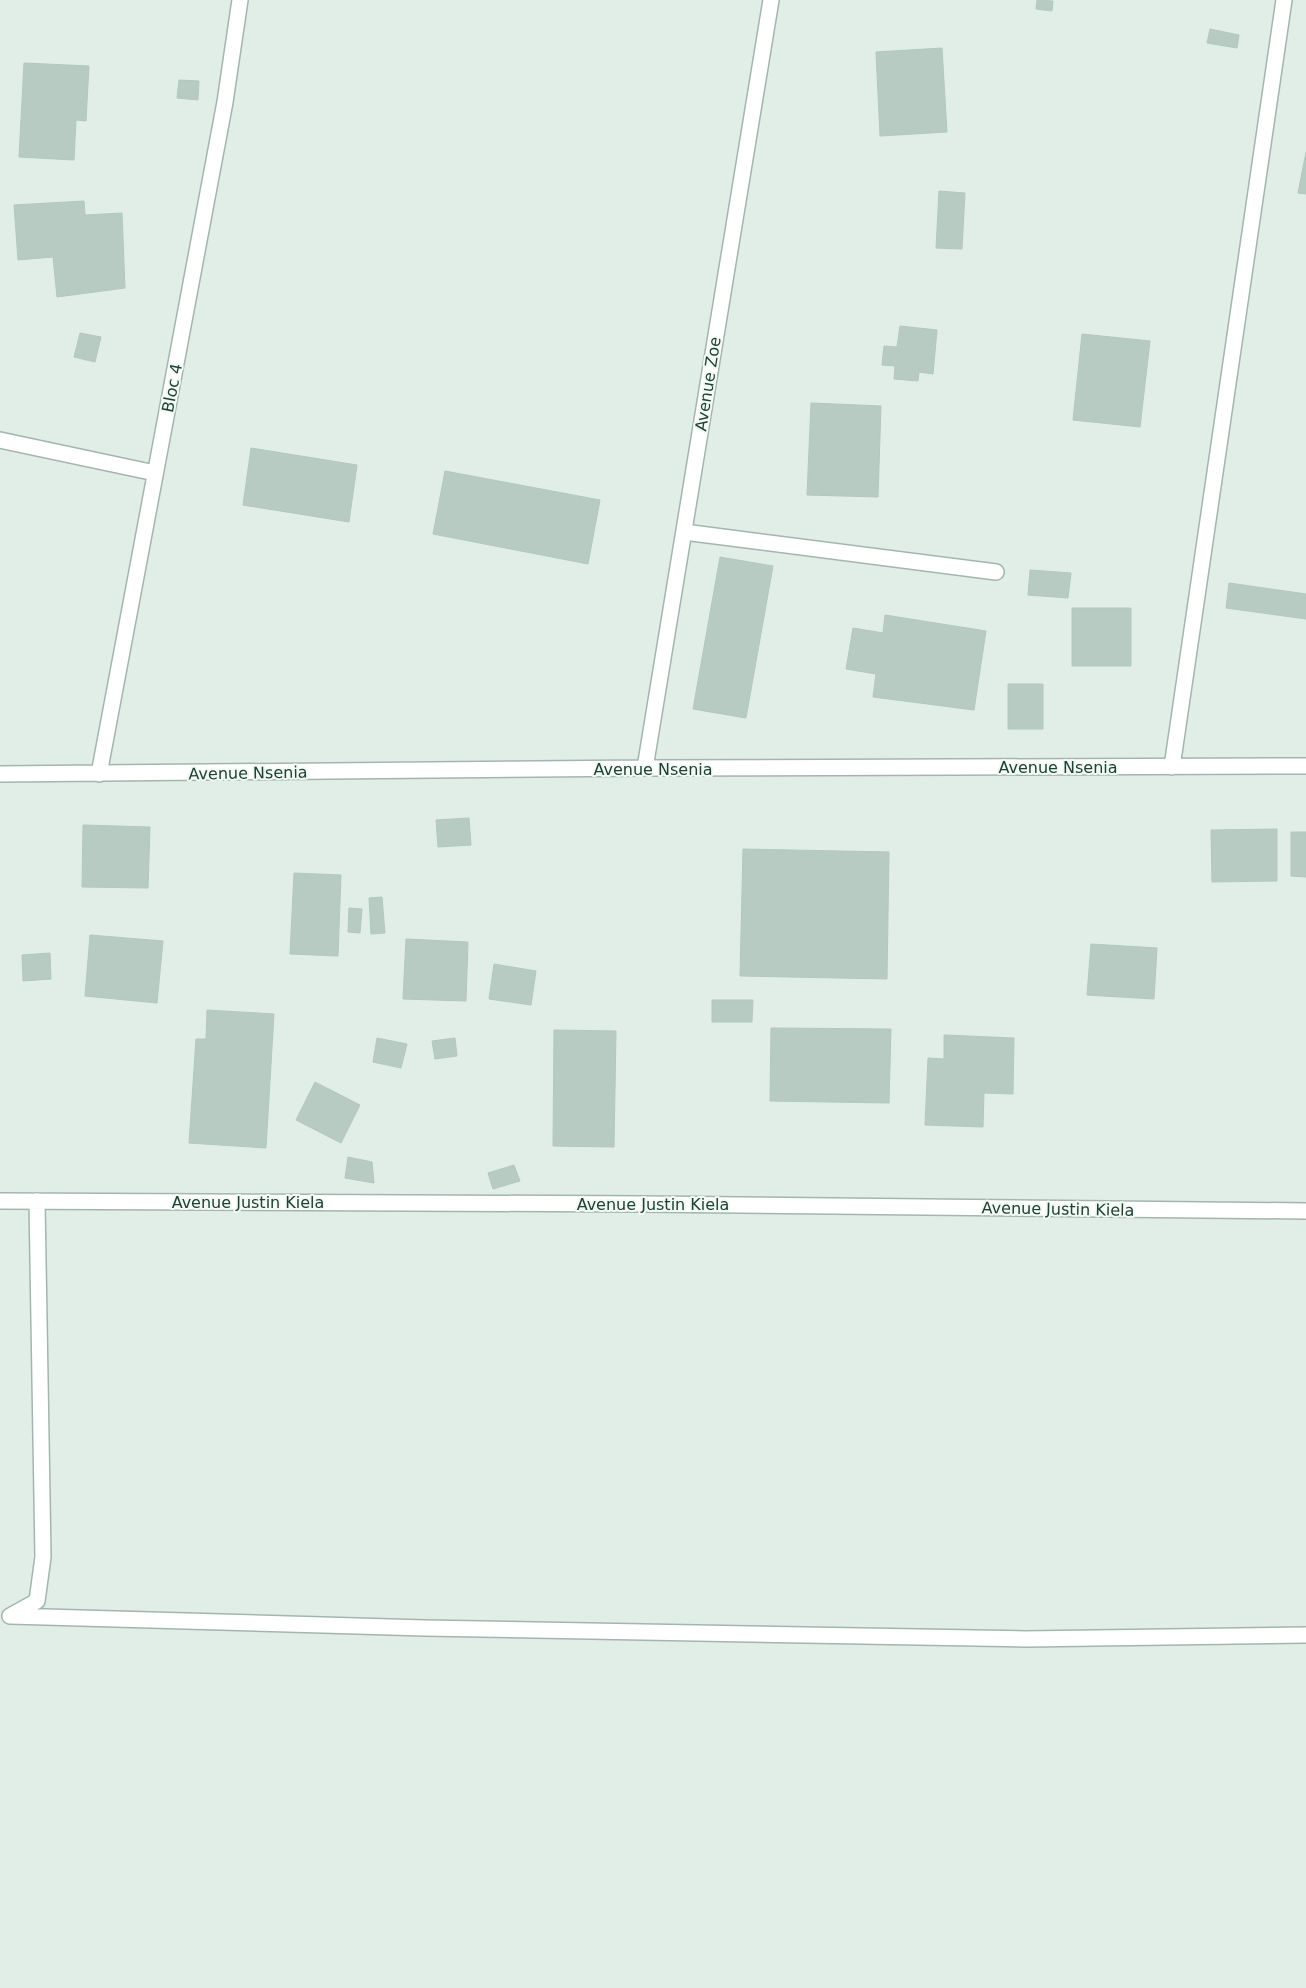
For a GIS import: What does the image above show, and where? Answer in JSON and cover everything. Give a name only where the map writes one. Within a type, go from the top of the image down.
[{"type":"street","name":"Bloc 4","points":[[99,774],[225,102],[240,0]]},
{"type":"street","name":"Avenue Zoe","points":[[645,768],[771,0]]},
{"type":"street","points":[[1172,767],[1284,0]]},
{"type":"street","points":[[0,440],[156,473]]},
{"type":"street","points":[[684,532],[996,572]]},
{"type":"street","name":"Avenue Nsenia","points":[[0,774],[645,768],[1306,766]]},
{"type":"street","name":"Avenue Justin Kiela","points":[[0,1201],[654,1204],[1306,1211]]},
{"type":"street","points":[[5,1616],[37,1601],[43,1557],[37,1201]]},
{"type":"street","points":[[5,1616],[425,1628],[1025,1640],[1306,1635]]},
{"type":"building","points":[[1037,0],[1053,1],[1052,11],[1036,9]]},
{"type":"building","points":[[1210,29],[1239,35],[1237,48],[1207,43]]},
{"type":"building","points":[[942,48],[947,132],[880,136],[876,52]]},
{"type":"building","points":[[24,63],[89,66],[86,121],[76,120],[74,160],[19,157]]},
{"type":"building","points":[[179,80],[199,81],[198,100],[177,98]]},
{"type":"building","points":[[1306,152],[1306,194],[1298,193]]},
{"type":"building","points":[[939,191],[965,193],[962,249],[936,248]]},
{"type":"building","points":[[84,201],[85,215],[122,213],[125,288],[57,297],[53,257],[18,260],[14,205]]},
{"type":"building","points":[[900,326],[937,330],[933,374],[919,372],[918,381],[894,379],[895,366],[882,365],[884,346],[897,347]]},
{"type":"building","points":[[80,333],[101,337],[95,362],[74,357]]},
{"type":"building","points":[[1082,334],[1150,341],[1140,427],[1073,420]]},
{"type":"building","points":[[811,403],[881,406],[878,497],[807,495]]},
{"type":"building","points":[[251,448],[357,465],[349,522],[243,505]]},
{"type":"building","points":[[445,471],[600,500],[588,564],[433,534]]},
{"type":"building","points":[[720,557],[773,566],[746,718],[693,709]]},
{"type":"building","points":[[1030,570],[1071,573],[1068,598],[1028,595]]},
{"type":"building","points":[[1229,583],[1306,594],[1306,619],[1226,608]]},
{"type":"building","points":[[1072,608],[1131,608],[1131,666],[1072,666]]},
{"type":"building","points":[[885,615],[986,631],[974,710],[873,697],[876,674],[846,669],[853,628],[883,633]]},
{"type":"building","points":[[1008,684],[1043,684],[1043,729],[1008,729]]},
{"type":"building","points":[[469,818],[471,845],[438,847],[436,820]]},
{"type":"building","points":[[83,825],[150,827],[148,888],[82,887]]},
{"type":"building","points":[[1277,829],[1277,881],[1212,882],[1211,830]]},
{"type":"building","points":[[1291,832],[1306,832],[1306,877],[1291,876]]},
{"type":"building","points":[[743,849],[889,852],[887,979],[740,976]]},
{"type":"building","points":[[294,873],[341,875],[338,956],[290,954]]},
{"type":"building","points":[[382,897],[385,933],[371,934],[369,898]]},
{"type":"building","points":[[349,908],[362,909],[360,933],[348,932]]},
{"type":"building","points":[[90,935],[163,941],[157,1003],[85,996]]},
{"type":"building","points":[[406,939],[468,942],[466,1001],[403,999]]},
{"type":"building","points":[[1091,944],[1157,948],[1154,999],[1087,995]]},
{"type":"building","points":[[50,953],[51,979],[23,981],[22,955]]},
{"type":"building","points":[[494,964],[536,971],[531,1005],[489,999]]},
{"type":"building","points":[[712,1000],[753,1000],[752,1022],[712,1022]]},
{"type":"building","points":[[207,1010],[274,1014],[266,1148],[189,1143],[196,1039],[206,1039]]},
{"type":"building","points":[[771,1028],[891,1029],[889,1103],[770,1101]]},
{"type":"building","points":[[554,1030],[616,1031],[614,1147],[553,1146]]},
{"type":"building","points":[[944,1035],[1014,1038],[1013,1094],[984,1093],[983,1127],[925,1125],[928,1058],[944,1059]]},
{"type":"building","points":[[377,1038],[407,1044],[401,1068],[373,1062]]},
{"type":"building","points":[[455,1038],[457,1056],[435,1059],[432,1041]]},
{"type":"building","points":[[315,1082],[360,1105],[341,1143],[296,1120]]},
{"type":"building","points":[[348,1157],[372,1162],[374,1183],[345,1178]]},
{"type":"building","points":[[514,1165],[520,1181],[493,1189],[488,1173]]}]
